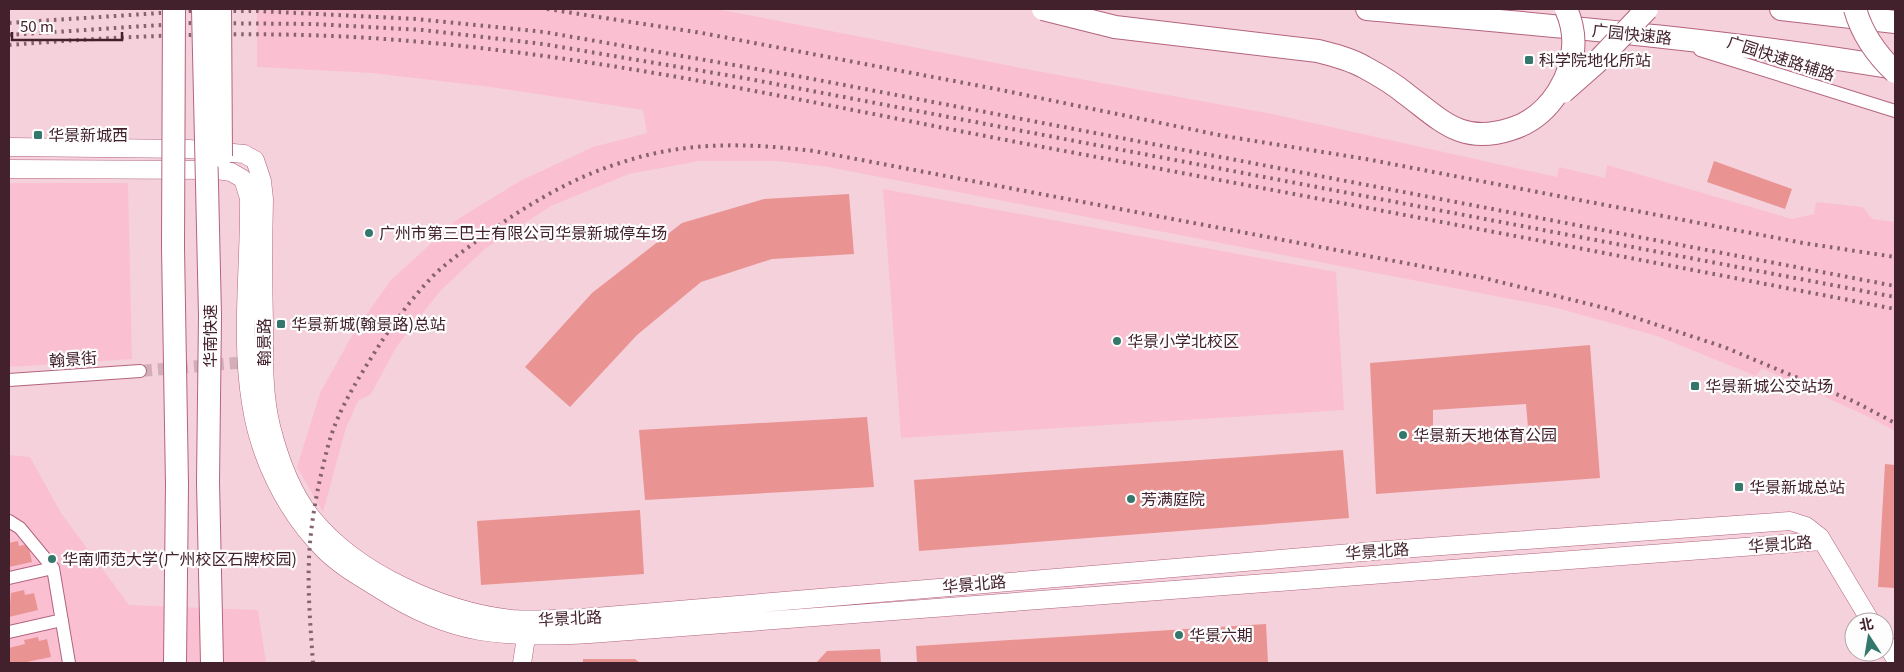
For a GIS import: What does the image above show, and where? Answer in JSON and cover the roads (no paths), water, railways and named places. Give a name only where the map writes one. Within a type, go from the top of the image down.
[{"type":"highway","points":[[174,9],[172,247],[178,485],[176,663]]},
{"type":"highway","name":"华南快速","points":[[203,9],[210,316],[208,482],[212,663]]},
{"type":"highway","points":[[210,316],[219,237],[220,9]]},
{"type":"highway","points":[[1043,9],[1115,27],[1318,51],[1343,58],[1363,66],[1406,93],[1444,124],[1474,134],[1489,134],[1520,126],[1596,63],[1647,9]]},
{"type":"highway","name":"广园快速路","points":[[1367,9],[1776,49],[1895,68]]},
{"type":"highway","points":[[1551,102],[1562,85],[1573,56],[1574,37],[1566,9]]},
{"type":"highway","points":[[1781,9],[1895,22]]},
{"type":"highway","points":[[1854,9],[1871,44],[1881,59],[1895,72]]},
{"type":"street","name":"广园快速路辅路","points":[[1658,36],[1895,111]]},
{"type":"street","name":"翰景路","points":[[9,147],[189,149],[244,154],[255,160],[262,180],[264,199],[251,405],[274,476],[296,517],[324,550],[344,567],[386,594],[429,616],[479,631],[528,628]]},
{"type":"street","name":"翰景路","points":[[9,169],[182,169],[217,170],[237,174],[243,179],[249,198],[255,361]]},
{"type":"street","name":"翰景街","points":[[9,380],[140,371]]},
{"type":"street","name":"华景北路","points":[[1764,523],[1799,523],[1817,533],[1822,541],[837,617],[590,634],[528,628],[596,617],[1387,550],[1764,523]]},
{"type":"street","points":[[11,524],[20,528],[52,568],[69,663]]},
{"type":"street","points":[[1822,541],[1866,612]]},
{"type":"street","points":[[9,578],[52,568]]},
{"type":"street","points":[[9,632],[62,620]]},
{"type":"street","points":[[522,663],[528,628]]},
{"type":"tunnel","points":[[140,371],[247,362]]},
{"type":"railway","points":[[547,9],[702,33],[996,89],[1224,136],[1366,159],[1803,243],[1895,257]]},
{"type":"railway","points":[[9,23],[190,11],[258,11],[417,19],[544,32],[797,76],[1895,286]]},
{"type":"railway","points":[[9,35],[191,23],[313,24],[423,30],[543,44],[744,78],[1895,297]]},
{"type":"railway","points":[[9,45],[215,34],[318,35],[421,42],[573,60],[725,86],[1895,309]]},
{"type":"railway","points":[[313,663],[309,565],[311,533],[322,470],[330,439],[344,405],[390,329],[415,296],[438,271],[479,239],[513,216],[548,194],[584,176],[623,162],[671,150],[741,145],[814,151],[1484,278],[1609,309],[1724,347],[1853,401],[1895,423]]},
{"type":"place","name":"科学院地化所站","points":[[1529,60]]},
{"type":"place","name":"华景新城西","points":[[38,135]]},
{"type":"place","name":"广州市第三巴士有限公司华景新城停车场","points":[[369,233]]},
{"type":"place","name":"华景新城(翰景路)总站","points":[[281,324]]},
{"type":"place","name":"华景小学北校区","points":[[1117,341]]},
{"type":"place","name":"华景新城公交站场","points":[[1695,386]]},
{"type":"place","name":"华景新天地体育公园","points":[[1403,435]]},
{"type":"place","name":"华景新城总站","points":[[1739,487]]},
{"type":"place","name":"芳满庭院","points":[[1131,499]]},
{"type":"place","name":"华南师范大学(广州校区石牌校园)","points":[[52,559]]},
{"type":"place","name":"华景六期","points":[[1179,635]]}]
